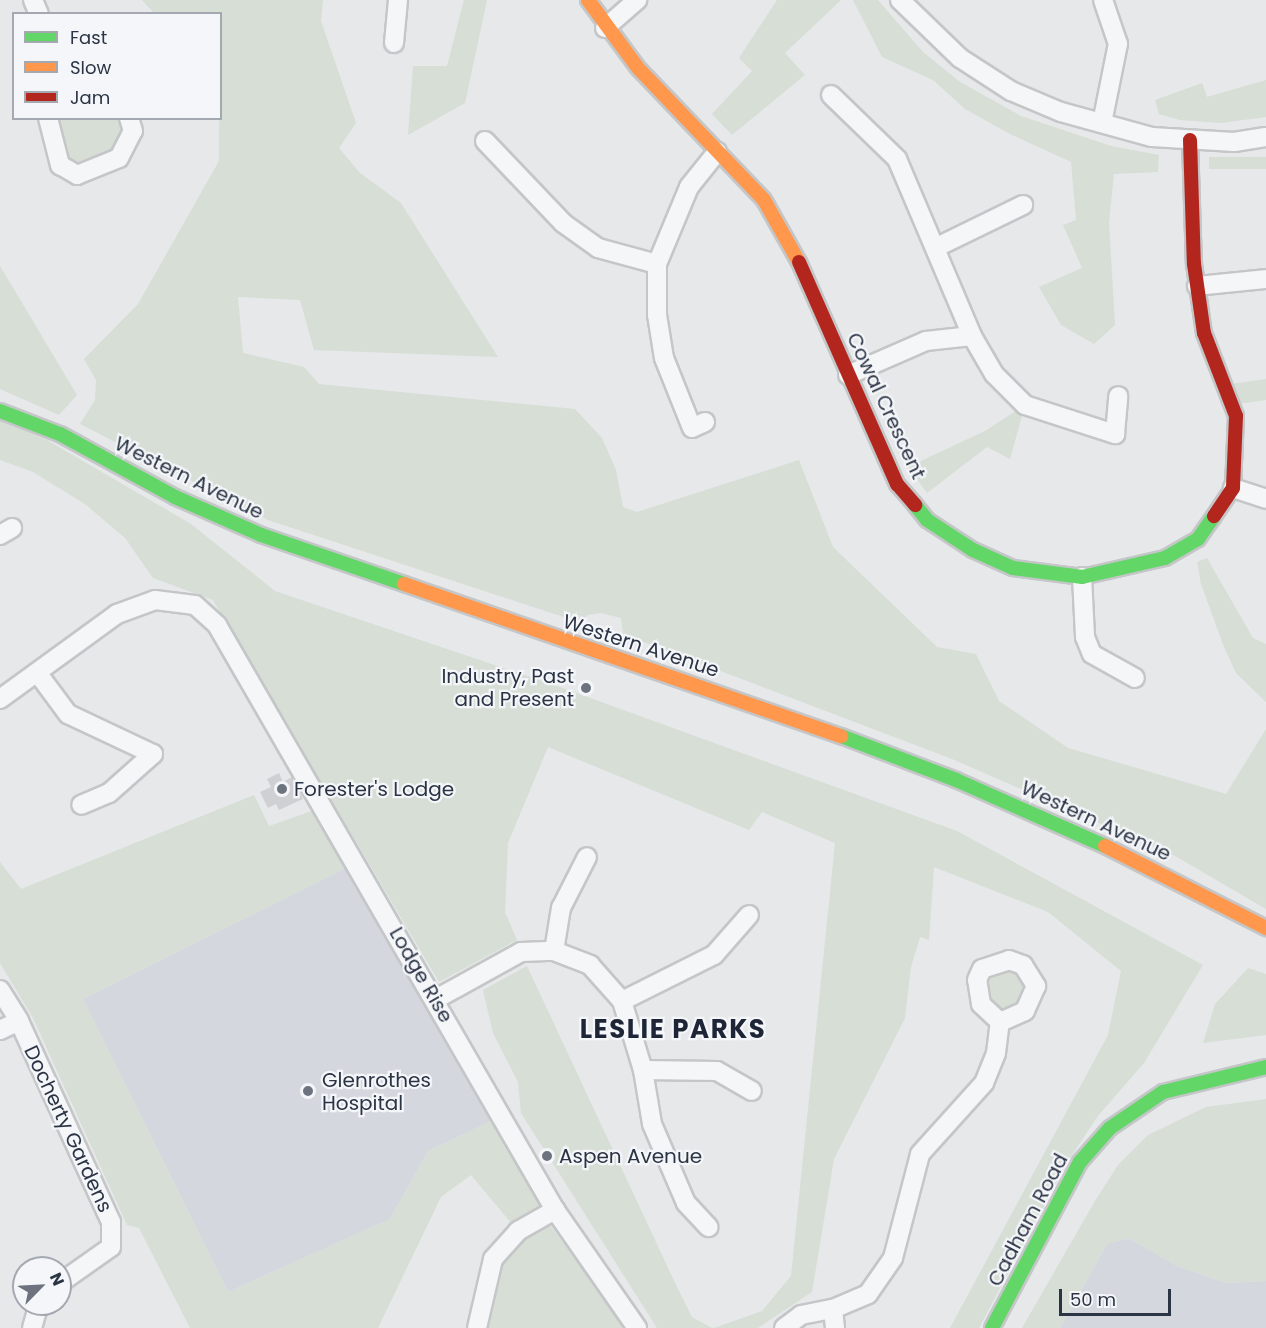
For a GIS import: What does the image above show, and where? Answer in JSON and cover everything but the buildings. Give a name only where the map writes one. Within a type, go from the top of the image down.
[{"type":"street","points":[[393,43],[398,0]]},
{"type":"street","name":"Cowal Crescent","points":[[588,0],[605,28],[717,152],[764,200],[790,241],[897,484],[927,520],[973,550],[1013,568],[1082,577],[1166,558],[1198,539],[1233,488],[1238,453],[1236,416],[1204,333],[1197,286],[1190,140]]},
{"type":"street","points":[[605,28],[637,0]]},
{"type":"street","points":[[900,0],[960,58],[1011,91],[1060,112],[1152,137],[1234,142],[1266,137]]},
{"type":"street","points":[[1102,123],[1118,44],[1103,0]]},
{"type":"street","points":[[831,95],[897,159],[937,247],[972,336],[994,374],[1025,405],[1115,434],[1118,396]]},
{"type":"street","points":[[49,120],[60,165],[76,175],[119,158],[133,131],[130,120]]},
{"type":"street","points":[[485,141],[563,223],[598,248],[657,264]]},
{"type":"street","points":[[692,428],[664,358],[657,315],[657,264],[689,187],[717,152]]},
{"type":"street","points":[[937,247],[1023,205]]},
{"type":"street","points":[[1197,286],[1266,279]]},
{"type":"street","points":[[848,375],[926,340],[972,336]]},
{"type":"street","name":"Western Avenue","points":[[0,411],[60,434],[175,497],[261,535],[774,711],[956,780],[1162,872],[1266,928]]},
{"type":"street","points":[[1233,488],[1266,499]]},
{"type":"street","points":[[1082,577],[1085,637],[1092,654],[1135,678]]},
{"type":"street","name":"Lodge Rise","points":[[39,675],[117,614],[155,600],[195,605],[210,618],[436,999],[555,1210],[637,1328]]},
{"type":"street","points":[[0,699],[39,675],[68,714],[153,754],[109,793],[81,805]]},
{"type":"street","points":[[554,951],[561,908],[588,857]]},
{"type":"street","points":[[622,1001],[714,955],[749,915]]},
{"type":"street","points":[[436,999],[521,952],[554,951],[590,965],[622,1001],[643,1070],[652,1124],[686,1203],[708,1227]]},
{"type":"street","points":[[0,990],[19,1021],[0,1030]]},
{"type":"street","name":"Docherty Gardens","points":[[19,1021],[111,1222],[111,1247],[72,1275]]},
{"type":"street","points":[[784,1328],[801,1315],[833,1309],[868,1293],[893,1258],[920,1154],[984,1083],[996,1053],[1000,1022]]},
{"type":"street","name":"Cadham Road","points":[[992,1328],[1080,1162],[1110,1128],[1163,1092],[1266,1067]]},
{"type":"street","points":[[643,1070],[717,1071],[752,1091]]},
{"type":"street","points":[[477,1328],[493,1259],[518,1231],[555,1210]]},
{"type":"street","points":[[833,1309],[835,1328]]},
{"type":"shaded area","points":[[142,0],[323,0],[321,21],[356,123],[339,148],[360,173],[401,203],[498,357],[314,350],[300,300],[238,297],[243,353],[304,367],[319,384],[575,409],[602,438],[616,470],[623,507],[637,512],[799,460],[833,547],[937,647],[976,654],[999,701],[1068,748],[1226,794],[1266,729],[1266,909],[1175,856],[952,759],[623,634],[621,618],[601,613],[587,615],[582,623],[268,520],[80,424],[95,400],[96,380],[84,359],[138,304],[219,161],[219,120],[222,120],[222,12],[153,12]]},
{"type":"shaded area","points":[[464,0],[487,0],[465,103],[408,135],[413,66],[447,66]]},
{"type":"shaded area","points":[[777,0],[841,0],[785,53],[805,75],[732,135],[712,114],[752,71],[739,58]]},
{"type":"shaded area","points":[[853,0],[878,0],[923,52],[960,82],[1021,116],[1111,146],[1159,155],[1158,172],[1114,174],[1109,222],[1115,325],[1094,344],[1061,325],[1039,287],[1082,268],[1063,225],[1076,220],[1071,162],[1010,134],[965,109],[933,80],[882,57]]},
{"type":"shaded area","points":[[1266,80],[1266,117],[1221,123],[1180,120],[1159,114],[1155,100],[1202,83],[1207,97]]},
{"type":"shaded area","points":[[48,120],[129,120],[133,131],[98,170],[60,165]]},
{"type":"shaded area","points":[[1209,157],[1266,157],[1266,169],[1209,169]]},
{"type":"shaded area","points":[[0,266],[77,395],[59,415],[0,389]]},
{"type":"shaded area","points":[[1266,379],[1266,400],[1237,404],[1231,384]]},
{"type":"shaded area","points":[[1025,405],[1010,459],[987,447],[927,493],[908,467],[985,431]]},
{"type":"shaded area","points":[[0,421],[47,440],[191,524],[275,591],[560,687],[957,831],[1203,965],[1144,1063],[1097,1117],[1068,1161],[979,1328],[950,1328],[1108,1035],[1121,971],[1048,912],[934,867],[929,940],[920,937],[911,967],[905,1018],[834,1159],[812,1292],[758,1328],[714,1328],[762,1311],[791,1276],[835,843],[762,812],[749,830],[548,747],[508,843],[505,912],[517,940],[439,982],[213,600],[153,578],[125,538],[85,504],[33,472],[0,460]]},
{"type":"shaded area","points":[[1207,558],[1253,638],[1266,644],[1266,702],[1236,673],[1224,647],[1201,584],[1197,562]]},
{"type":"shaded area","points":[[254,795],[269,826],[323,807],[356,863],[83,999],[228,1292],[390,1219],[428,1151],[500,1117],[555,1210],[544,1217],[626,1328],[477,1328],[493,1259],[518,1231],[471,1175],[441,1197],[378,1328],[190,1328],[139,1228],[127,1225],[33,1018],[0,963],[0,862],[21,889]]},
{"type":"shaded area","name":"Glenrothes Hospital","points":[[356,863],[500,1117],[428,1151],[390,1219],[228,1292],[83,999]]},
{"type":"shaded area","points":[[527,966],[692,1317],[712,1328],[657,1328],[521,1113],[518,1082],[493,1033],[483,990]]},
{"type":"shaded area","points":[[1006,968],[1021,974],[1027,989],[1021,1004],[1006,1010],[991,1004],[985,989],[991,974]]},
{"type":"shaded area","points":[[1248,968],[1266,974],[1266,1035],[1203,1043],[1215,1004]]},
{"type":"shaded area","points":[[1266,1099],[1266,1281],[1226,1283],[1177,1266],[1129,1238],[1107,1244],[1060,1328],[1022,1328],[1118,1165],[1148,1135],[1206,1107]]},
{"type":"shaded area","points":[[1129,1238],[1177,1266],[1226,1283],[1266,1281],[1266,1328],[1060,1328],[1107,1244]]},
{"type":"traffic: fast","points":[[0,411],[60,434],[175,497],[261,535],[404,584]]},
{"type":"traffic: fast","points":[[915,505],[927,520],[973,550],[1013,568],[1082,577],[1165,558],[1198,539],[1214,516]]},
{"type":"traffic: fast","points":[[841,736],[956,780],[1105,846]]},
{"type":"traffic: fast","points":[[992,1328],[1080,1162],[1110,1128],[1163,1092],[1266,1067]]},
{"type":"traffic: slow","points":[[588,0],[638,68],[764,200],[799,262]]},
{"type":"traffic: slow","points":[[404,584],[841,736]]},
{"type":"traffic: slow","points":[[1105,846],[1266,928]]},
{"type":"traffic: jam","points":[[1190,140],[1194,264],[1204,333],[1236,416],[1233,488],[1214,516]]},
{"type":"traffic: jam","points":[[799,262],[897,484],[915,505]]},
{"type":"place","name":"Industry, Past and Present","points":[[586,688]]},
{"type":"place","name":"Forester's Lodge","points":[[282,789]]},
{"type":"place","name":"Glenrothes Hospital","points":[[308,1091]]},
{"type":"place","name":"Aspen Avenue","points":[[547,1156]]},
{"type":"district","name":"LESLIE PARKS","points":[[673,1030]]}]
